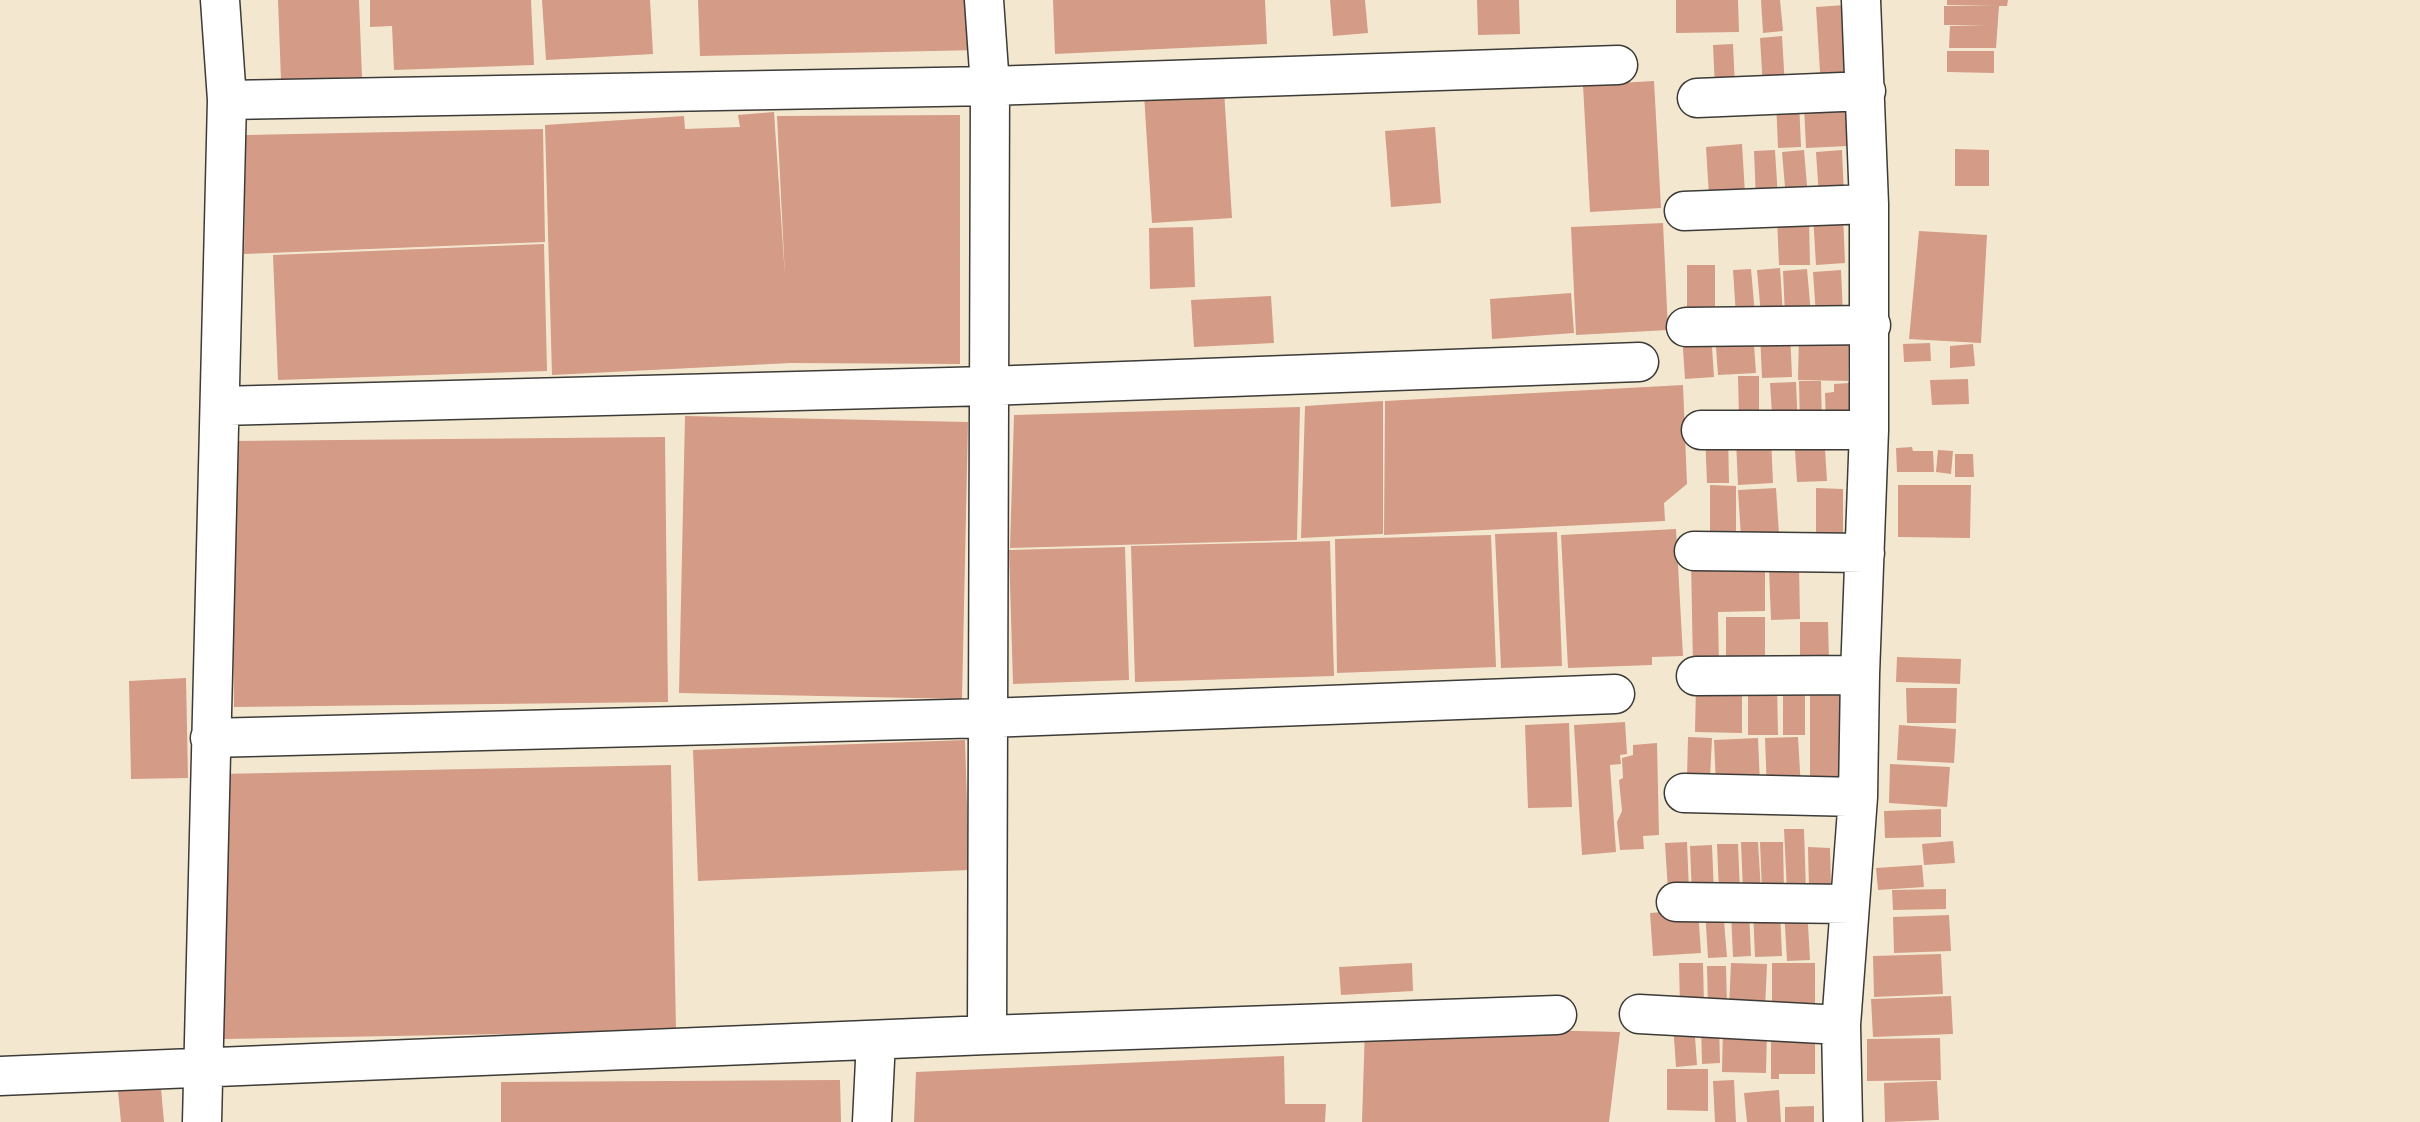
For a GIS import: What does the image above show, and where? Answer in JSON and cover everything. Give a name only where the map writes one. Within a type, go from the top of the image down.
[{"type":"street","points":[[202,1122],[227,100],[220,0]]},
{"type":"street","points":[[984,0],[990,86],[987,1035]]},
{"type":"street","points":[[1843,1122],[1841,1025],[1858,797],[1871,325],[1866,91],[1861,0]]},
{"type":"street","points":[[227,100],[990,86],[1618,65]]},
{"type":"street","points":[[1697,98],[1866,91]]},
{"type":"street","points":[[1684,211],[1869,204]]},
{"type":"street","points":[[1686,327],[1871,325]]},
{"type":"street","points":[[220,406],[988,386],[1639,362]]},
{"type":"street","points":[[1701,430],[1869,430]]},
{"type":"street","points":[[1694,551],[1865,553]]},
{"type":"street","points":[[1696,676],[1860,675]]},
{"type":"street","points":[[210,738],[988,718],[1615,694]]},
{"type":"street","points":[[1684,793],[1858,797]]},
{"type":"street","points":[[1676,902],[1850,904]]},
{"type":"street","points":[[1639,1014],[1841,1025]]},
{"type":"street","points":[[0,1076],[987,1035],[1557,1015]]},
{"type":"street","points":[[872,1122],[876,1040]]},
{"type":"building","points":[[278,0],[359,0],[362,77],[281,80]]},
{"type":"building","points":[[370,0],[531,0],[534,65],[394,70],[392,26],[370,27]]},
{"type":"building","points":[[542,0],[650,0],[653,54],[546,60]]},
{"type":"building","points":[[698,0],[975,0],[979,50],[700,56]]},
{"type":"building","points":[[1053,0],[1265,0],[1267,44],[1055,54]]},
{"type":"building","points":[[1330,0],[1365,0],[1368,33],[1333,36]]},
{"type":"building","points":[[1477,0],[1519,0],[1520,34],[1478,35]]},
{"type":"building","points":[[1676,0],[1738,0],[1739,32],[1676,33]]},
{"type":"building","points":[[1761,0],[1780,0],[1783,31],[1763,33]]},
{"type":"building","points":[[1947,0],[2008,0],[2007,6],[1999,6],[1996,48],[1949,48],[1950,26],[1986,25],[1944,25],[1944,6],[1994,6],[1947,5]]},
{"type":"building","points":[[1845,5],[1851,86],[1821,88],[1816,7]]},
{"type":"building","points":[[1782,36],[1785,87],[1763,88],[1760,38]]},
{"type":"building","points":[[1733,44],[1735,87],[1715,88],[1713,45]]},
{"type":"building","points":[[1947,51],[1994,51],[1994,73],[1947,72]]},
{"type":"building","points":[[1654,81],[1661,208],[1590,212],[1583,85]]},
{"type":"building","points":[[1224,90],[1232,218],[1152,223],[1144,94]]},
{"type":"building","points":[[1776,101],[1799,101],[1801,147],[1778,148]]},
{"type":"building","points":[[1846,104],[1848,146],[1806,148],[1804,106]]},
{"type":"building","points":[[774,112],[785,277],[777,116],[960,115],[960,364],[791,363],[552,375],[545,125],[684,116],[685,129],[740,127],[738,115]]},
{"type":"building","points":[[1435,127],[1441,203],[1391,207],[1385,131]]},
{"type":"building","points":[[543,129],[545,242],[244,254],[246,135]]},
{"type":"building","points":[[1742,144],[1745,194],[1709,196],[1706,147]]},
{"type":"building","points":[[1955,149],[1989,150],[1989,186],[1955,186]]},
{"type":"building","points":[[1775,150],[1778,199],[1756,200],[1754,151]]},
{"type":"building","points":[[1804,150],[1808,197],[1786,199],[1782,152]]},
{"type":"building","points":[[1842,150],[1844,195],[1819,197],[1816,152]]},
{"type":"building","points":[[1843,213],[1845,263],[1816,265],[1813,215]]},
{"type":"building","points":[[1809,217],[1810,265],[1779,265],[1777,218]]},
{"type":"building","points":[[1663,223],[1668,330],[1576,335],[1571,227]]},
{"type":"building","points":[[1193,227],[1195,287],[1150,289],[1149,228]]},
{"type":"building","points":[[1919,231],[1987,235],[1981,343],[1909,339]]},
{"type":"building","points":[[544,244],[547,371],[278,380],[273,255]]},
{"type":"building","points":[[1687,265],[1715,265],[1715,312],[1687,312]]},
{"type":"building","points":[[1780,268],[1783,314],[1761,316],[1757,270]]},
{"type":"building","points":[[1751,269],[1755,315],[1736,316],[1733,270]]},
{"type":"building","points":[[1807,269],[1811,314],[1785,315],[1783,271]]},
{"type":"building","points":[[1841,270],[1843,314],[1816,316],[1813,272]]},
{"type":"building","points":[[1571,293],[1574,333],[1492,339],[1490,299]]},
{"type":"building","points":[[1271,296],[1274,343],[1194,347],[1191,300]]},
{"type":"building","points":[[1753,331],[1756,373],[1718,375],[1715,333]]},
{"type":"building","points":[[1790,331],[1792,377],[1762,378],[1760,333]]},
{"type":"building","points":[[1711,332],[1714,377],[1685,379],[1682,334]]},
{"type":"building","points":[[1799,332],[1849,334],[1848,381],[1798,380]]},
{"type":"building","points":[[1930,343],[1931,361],[1904,362],[1903,344]]},
{"type":"building","points":[[1973,344],[1975,366],[1950,368],[1950,346]]},
{"type":"building","points":[[1738,376],[1759,376],[1759,419],[1739,419]]},
{"type":"building","points":[[1968,379],[1969,404],[1932,405],[1930,380]]},
{"type":"building","points":[[1799,381],[1821,381],[1822,429],[1800,430]]},
{"type":"building","points":[[1796,382],[1798,429],[1773,430],[1770,383]]},
{"type":"building","points":[[1849,383],[1849,427],[1826,428],[1825,393],[1834,392],[1834,384]]},
{"type":"building","points":[[1683,385],[1687,484],[1664,503],[1665,521],[1384,535],[1385,401]]},
{"type":"building","points":[[1383,401],[1383,534],[1301,538],[1305,406]]},
{"type":"building","points":[[1300,407],[1297,540],[1010,548],[1014,415]]},
{"type":"building","points":[[685,416],[968,422],[962,699],[679,693]]},
{"type":"building","points":[[1728,432],[1729,483],[1707,483],[1705,433]]},
{"type":"building","points":[[1824,433],[1827,481],[1797,482],[1794,434]]},
{"type":"building","points":[[665,437],[668,702],[234,707],[231,441]]},
{"type":"building","points":[[1771,438],[1773,483],[1738,485],[1736,440]]},
{"type":"building","points":[[1912,447],[1913,451],[1933,451],[1934,472],[1897,472],[1896,448]]},
{"type":"building","points":[[1938,450],[1953,451],[1951,474],[1936,472]]},
{"type":"building","points":[[1955,454],[1973,454],[1974,477],[1955,477]]},
{"type":"building","points":[[1710,485],[1736,486],[1736,538],[1710,538]]},
{"type":"building","points":[[1898,485],[1971,485],[1970,538],[1898,537]]},
{"type":"building","points":[[1776,488],[1779,535],[1741,537],[1738,490]]},
{"type":"building","points":[[1816,488],[1843,489],[1843,534],[1816,534]]},
{"type":"building","points":[[1676,529],[1683,656],[1652,657],[1652,665],[1568,668],[1561,535]]},
{"type":"building","points":[[1557,532],[1562,666],[1501,668],[1495,534]]},
{"type":"building","points":[[1491,535],[1496,667],[1337,673],[1335,539]]},
{"type":"building","points":[[1330,541],[1334,676],[1135,682],[1131,546]]},
{"type":"building","points":[[1125,547],[1129,680],[1013,684],[1009,550]]},
{"type":"building","points":[[1765,560],[1765,611],[1718,612],[1719,667],[1693,667],[1691,561]]},
{"type":"building","points":[[1799,567],[1800,619],[1771,620],[1769,568]]},
{"type":"building","points":[[1726,617],[1765,617],[1765,658],[1726,667]]},
{"type":"building","points":[[1800,622],[1828,622],[1829,661],[1800,661]]},
{"type":"building","points":[[1897,657],[1961,659],[1960,684],[1896,682]]},
{"type":"building","points":[[186,678],[188,778],[131,779],[129,681]]},
{"type":"building","points":[[1810,680],[1840,680],[1841,784],[1810,785]]},
{"type":"building","points":[[1748,682],[1777,682],[1778,735],[1748,735]]},
{"type":"building","points":[[1783,683],[1805,683],[1805,735],[1783,735]]},
{"type":"building","points":[[1696,685],[1742,686],[1742,733],[1695,732]]},
{"type":"building","points":[[1906,688],[1957,688],[1956,723],[1907,723]]},
{"type":"building","points":[[1625,722],[1627,754],[1620,755],[1621,764],[1610,765],[1616,852],[1582,855],[1574,725]]},
{"type":"building","points":[[1569,723],[1572,807],[1528,808],[1525,725]]},
{"type":"building","points":[[1899,725],[1956,729],[1954,763],[1897,760]]},
{"type":"building","points":[[1688,737],[1712,738],[1710,778],[1687,778]]},
{"type":"building","points":[[1798,737],[1801,788],[1767,790],[1765,738]]},
{"type":"building","points":[[1758,738],[1760,785],[1716,786],[1714,740]]},
{"type":"building","points":[[965,740],[969,870],[698,881],[693,750]]},
{"type":"building","points":[[1657,743],[1659,835],[1643,836],[1644,849],[1620,850],[1617,822],[1622,811],[1619,780],[1623,778],[1622,758],[1633,755],[1633,745]]},
{"type":"building","points":[[1890,764],[1950,767],[1947,807],[1889,803]]},
{"type":"building","points":[[671,765],[676,1031],[224,1039],[219,774]]},
{"type":"building","points":[[1941,809],[1941,837],[1885,838],[1884,811]]},
{"type":"building","points":[[1784,829],[1804,829],[1806,892],[1787,892]]},
{"type":"building","points":[[1953,841],[1955,863],[1924,865],[1922,844]]},
{"type":"building","points":[[1687,842],[1689,891],[1668,891],[1665,843]]},
{"type":"building","points":[[1741,842],[1758,842],[1761,891],[1743,891]]},
{"type":"building","points":[[1760,842],[1783,842],[1784,890],[1762,891]]},
{"type":"building","points":[[1717,844],[1738,844],[1740,892],[1719,893]]},
{"type":"building","points":[[1712,845],[1714,894],[1692,895],[1690,846]]},
{"type":"building","points":[[1808,847],[1830,848],[1831,890],[1809,890]]},
{"type":"building","points":[[1922,865],[1924,887],[1878,890],[1876,868]]},
{"type":"building","points":[[1946,889],[1946,909],[1893,910],[1892,890]]},
{"type":"building","points":[[1807,907],[1810,960],[1787,961],[1784,909]]},
{"type":"building","points":[[1698,909],[1701,953],[1653,956],[1650,913]]},
{"type":"building","points":[[1723,909],[1727,957],[1708,958],[1705,910]]},
{"type":"building","points":[[1780,910],[1782,956],[1755,957],[1753,911]]},
{"type":"building","points":[[1749,911],[1751,956],[1733,957],[1731,912]]},
{"type":"building","points":[[1949,915],[1951,951],[1894,953],[1893,917]]},
{"type":"building","points":[[1941,954],[1943,994],[1874,997],[1873,956]]},
{"type":"building","points":[[1412,963],[1413,991],[1341,995],[1339,967]]},
{"type":"building","points":[[1679,963],[1703,963],[1704,1006],[1680,1007]]},
{"type":"building","points":[[1731,963],[1767,964],[1765,1010],[1729,1008]]},
{"type":"building","points":[[1772,963],[1815,963],[1815,1008],[1772,1007]]},
{"type":"building","points":[[1707,966],[1726,966],[1727,1006],[1708,1007]]},
{"type":"building","points":[[1951,996],[1953,1034],[1873,1037],[1871,999]]},
{"type":"building","points":[[1694,1023],[1697,1065],[1676,1067],[1673,1024]]},
{"type":"building","points":[[1701,1023],[1719,1023],[1720,1063],[1702,1064]]},
{"type":"building","points":[[1365,1026],[1620,1032],[1609,1122],[1362,1122]]},
{"type":"building","points":[[1723,1026],[1767,1027],[1766,1073],[1722,1072]]},
{"type":"building","points":[[1771,1031],[1815,1031],[1815,1074],[1779,1074],[1779,1079],[1771,1079]]},
{"type":"building","points":[[1940,1038],[1941,1080],[1867,1081],[1867,1039]]},
{"type":"building","points":[[1284,1056],[1285,1104],[1326,1104],[1325,1122],[914,1122],[916,1072]]},
{"type":"building","points":[[1667,1069],[1708,1069],[1708,1111],[1667,1110]]},
{"type":"building","points":[[840,1080],[841,1122],[501,1122],[501,1082]]},
{"type":"building","points":[[1734,1080],[1736,1122],[1715,1122],[1713,1081]]},
{"type":"building","points":[[1937,1081],[1939,1120],[1885,1122],[1884,1083]]},
{"type":"building","points":[[161,1088],[164,1122],[121,1122],[118,1091]]},
{"type":"building","points":[[1779,1090],[1781,1122],[1747,1122],[1744,1093]]},
{"type":"building","points":[[1814,1106],[1814,1122],[1785,1122],[1785,1107]]}]
